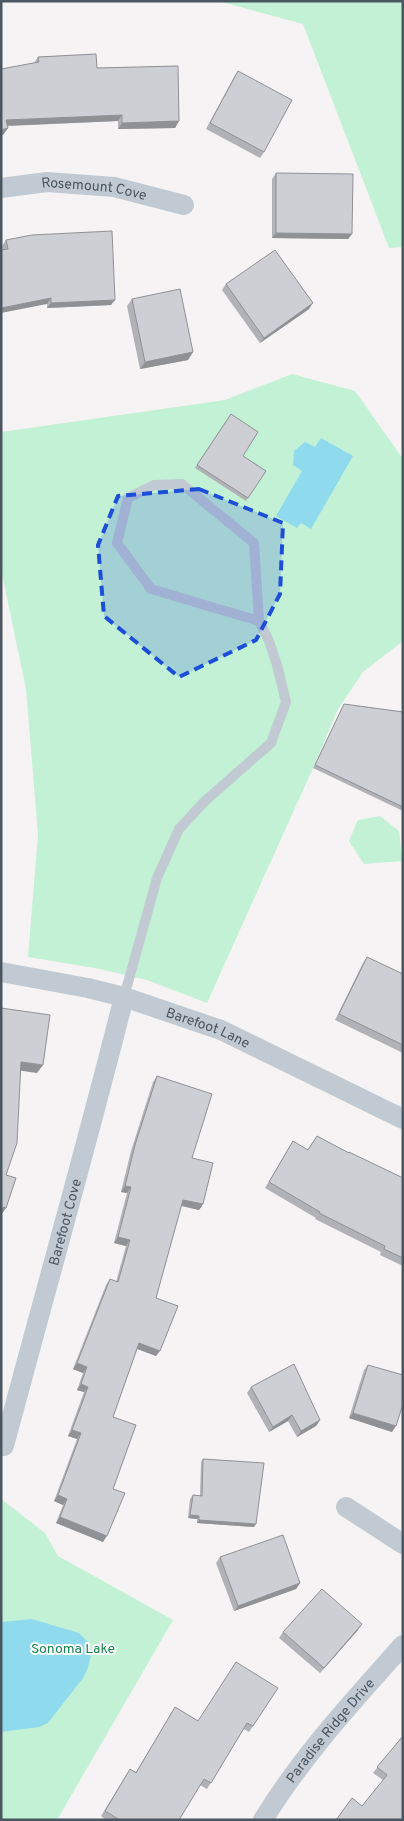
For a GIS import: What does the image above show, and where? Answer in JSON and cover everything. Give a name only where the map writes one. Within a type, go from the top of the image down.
[{"type":"street","name":"Rosemount Cove","points":[[1,188],[47,182],[114,187],[184,205]]},
{"type":"street","name":"Barefoot Lane","points":[[1,972],[88,988],[220,1030],[403,1119]]},
{"type":"street","name":"Barefoot Cove","points":[[4,1446],[61,1232],[88,1141],[124,998]]},
{"type":"street","points":[[346,1507],[403,1544]]},
{"type":"street","name":"Paradise Ridge Drive","points":[[263,1820],[275,1801],[336,1721],[403,1644]]},
{"type":"lane","points":[[124,998],[157,878],[179,829],[205,801],[271,743],[286,702],[274,657],[259,621],[254,544],[182,484],[154,485],[128,498],[117,544],[152,589],[259,621]]},
{"type":"highlighted area","points":[[199,489],[283,523],[280,594],[256,640],[179,677],[104,616],[98,545],[118,496]]},
{"type":"green space","points":[[218,1],[403,1],[403,247],[389,248],[303,24]]},
{"type":"green space","points":[[292,374],[355,391],[403,459],[403,641],[363,672],[338,709],[207,1003],[147,980],[100,969],[28,957],[38,835],[26,689],[1,569],[1,432],[225,400]]},
{"type":"green space","points":[[380,816],[399,831],[402,861],[364,864],[349,841],[358,820]]},
{"type":"green space","name":"Sonoma Lake","points":[[1,1499],[45,1533],[58,1556],[173,1620],[57,1820],[1,1820]]},
{"type":"water","points":[[321,438],[353,456],[311,529],[301,523],[297,528],[276,516],[302,471],[293,465],[294,451],[305,442],[315,447]]},
{"type":"water","points":[[32,1619],[79,1633],[88,1642],[91,1656],[83,1678],[48,1723],[39,1727],[1,1732],[1,1622]]},
{"type":"building","points":[[96,54],[97,68],[178,66],[179,121],[122,123],[122,115],[6,120],[8,128],[1,130],[1,69],[39,62],[38,57]]},
{"type":"building","points":[[238,71],[292,100],[264,152],[210,123]]},
{"type":"building","points":[[276,173],[353,174],[352,234],[276,233]]},
{"type":"building","points":[[112,231],[115,300],[51,303],[51,298],[1,308],[1,250],[8,249],[6,240],[32,235]]},
{"type":"building","points":[[275,250],[313,303],[264,338],[226,284]]},
{"type":"building","points":[[180,289],[193,352],[145,362],[132,299]]},
{"type":"building","points":[[231,414],[258,432],[243,456],[266,471],[248,498],[197,465]]},
{"type":"building","points":[[344,704],[403,712],[403,807],[315,765]]},
{"type":"building","points":[[367,957],[403,974],[403,1045],[339,1014]]},
{"type":"building","points":[[1,1008],[50,1015],[43,1065],[21,1062],[17,1143],[6,1175],[16,1178],[6,1208],[3,1207],[1,1215]]},
{"type":"building","points":[[157,1076],[212,1094],[192,1158],[213,1163],[203,1204],[183,1200],[156,1298],[178,1306],[160,1351],[139,1343],[113,1417],[136,1425],[113,1489],[125,1493],[107,1536],[60,1517],[67,1499],[58,1495],[81,1433],[72,1430],[88,1387],[81,1384],[87,1367],[77,1363],[110,1279],[118,1282],[130,1240],[118,1237],[131,1187],[125,1186],[135,1145]]},
{"type":"building","points":[[317,1136],[403,1178],[403,1258],[384,1249],[385,1246],[319,1213],[269,1182],[293,1141],[308,1150]]},
{"type":"building","points":[[294,1364],[320,1420],[301,1431],[292,1415],[273,1427],[251,1387]]},
{"type":"building","points":[[368,1365],[403,1375],[403,1404],[396,1426],[353,1413]]},
{"type":"building","points":[[203,1459],[264,1463],[256,1524],[199,1520],[199,1516],[190,1515],[193,1495],[202,1496]]},
{"type":"building","points":[[283,1535],[300,1583],[238,1606],[220,1557]]},
{"type":"building","points":[[322,1589],[362,1624],[324,1668],[283,1632]]},
{"type":"building","points":[[236,1662],[278,1688],[253,1726],[247,1723],[211,1783],[204,1779],[179,1820],[120,1820],[105,1811],[130,1769],[136,1773],[175,1707],[198,1721]]},
{"type":"building","points":[[403,1736],[403,1820],[336,1820],[352,1798],[362,1806],[387,1775],[377,1767]]}]
